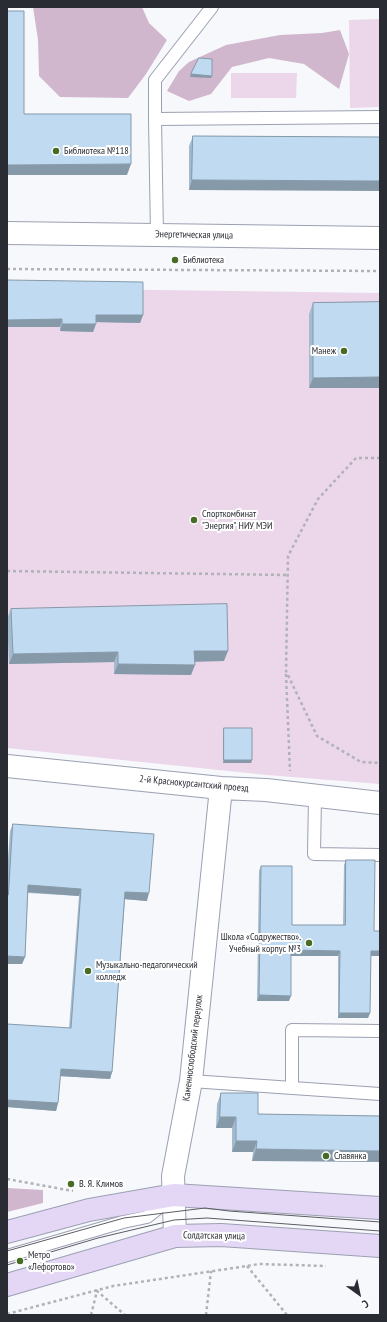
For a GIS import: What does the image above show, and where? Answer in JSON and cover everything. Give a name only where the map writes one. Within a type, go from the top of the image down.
[{"type":"main road","points":[[7,1232],[89,1210],[174,1195],[380,1208]]},
{"type":"main road","name":"Солдатская улица","points":[[7,1285],[175,1236],[221,1235],[380,1246]]},
{"type":"street","name":"Энергетическая улица","points":[[7,233],[380,238]]},
{"type":"street","name":"2-й Краснокурсантский проезд","points":[[7,766],[222,788],[266,790],[380,803]]},
{"type":"street","name":"Каменнослободский переулок","points":[[175,1236],[173,1176],[191,1081],[222,788]]},
{"type":"lane","points":[[157,234],[155,80],[212,7]]},
{"type":"lane","points":[[155,119],[380,117]]},
{"type":"lane","points":[[315,796],[314,854],[380,855]]},
{"type":"lane","points":[[292,1088],[292,1030],[380,1031]]},
{"type":"lane","points":[[191,1081],[380,1094]]},
{"type":"lane","points":[[7,1256],[123,1222],[147,1217],[174,1195]]},
{"type":"path","points":[[7,269],[380,271]]},
{"type":"path","points":[[290,776],[286,671],[288,556],[318,499],[356,458],[380,458]]},
{"type":"path","points":[[7,571],[288,575]]},
{"type":"path","points":[[286,671],[317,736],[361,762],[380,763]]},
{"type":"path","points":[[7,1179],[74,1191]]},
{"type":"path","points":[[7,1314],[113,1286],[211,1271],[259,1264],[327,1266]]},
{"type":"path","points":[[247,1266],[287,1315]]},
{"type":"path","points":[[206,1315],[211,1271]]},
{"type":"path","points":[[91,1315],[96,1291]]},
{"type":"path","points":[[96,1291],[125,1315]]},
{"type":"shaded area","points":[[33,7],[142,7],[149,23],[167,40],[146,74],[128,98],[60,97],[39,76],[38,40]]},
{"type":"shaded area","points":[[380,19],[380,107],[350,108],[349,20]]},
{"type":"shaded area","points":[[340,30],[349,54],[339,89],[304,64],[269,58],[232,67],[211,94],[189,101],[167,91],[179,71],[189,62],[226,45],[280,35],[322,33]]},
{"type":"shaded area","points":[[231,73],[297,73],[296,98],[231,98]]},
{"type":"shaded area","name":"Спорткомбинат \"Энергия\" НИУ МЭИ","points":[[7,288],[380,293],[380,784],[267,775],[7,748]]},
{"type":"shaded area","points":[[7,1188],[43,1190],[43,1203],[7,1212]]},
{"type":"building","points":[[7,11],[24,11],[24,114],[131,114],[131,164],[7,165]]},
{"type":"building","points":[[199,58],[212,59],[212,76],[191,74]]},
{"type":"building","points":[[193,136],[380,137],[380,181],[192,180]]},
{"type":"building","points":[[7,280],[143,282],[143,315],[96,315],[96,324],[62,324],[62,319],[7,320]]},
{"type":"building","name":"Манеж","points":[[380,302],[380,377],[313,378],[313,303]]},
{"type":"building","points":[[227,604],[228,651],[194,651],[195,665],[118,664],[118,652],[13,654],[11,609]]},
{"type":"building","points":[[224,728],[252,728],[252,760],[224,760]]},
{"type":"building","points":[[13,824],[154,834],[149,893],[125,892],[112,1072],[61,1069],[58,1103],[7,1100],[7,1024],[71,1028],[81,889],[28,885],[25,957],[7,956],[7,895]]},
{"type":"building","points":[[346,860],[375,860],[374,931],[380,931],[380,951],[371,951],[370,1013],[339,1013],[340,951],[291,950],[291,996],[259,995],[261,866],[292,866],[292,925],[345,925]]},
{"type":"building","points":[[221,1093],[258,1093],[258,1114],[380,1116],[380,1151],[256,1149],[257,1141],[236,1141],[236,1117],[220,1117]]},
{"type":"tram line","points":[[7,1251],[124,1218],[205,1208],[380,1222]]},
{"type":"tram line","points":[[7,1265],[98,1238],[174,1220],[207,1218],[380,1231]]},
{"type":"place","name":"Библиотека №118","points":[[56,151]]},
{"type":"place","name":"Библиотека","points":[[175,260]]},
{"type":"place","name":"Манеж","points":[[344,351]]},
{"type":"place","name":"Спорткомбинат \"Энергия\" НИУ МЭИ","points":[[194,520]]},
{"type":"place","name":"Школа «Содружество». Учебный корпус №3","points":[[309,943]]},
{"type":"place","name":"Музыкально-педагогический колледж","points":[[88,971]]},
{"type":"place","name":"Славянка","points":[[326,1156]]},
{"type":"place","name":"В. Я. Климов","points":[[71,1184]]},
{"type":"place","name":"Метро «Лефортово»","points":[[20,1261]]}]
